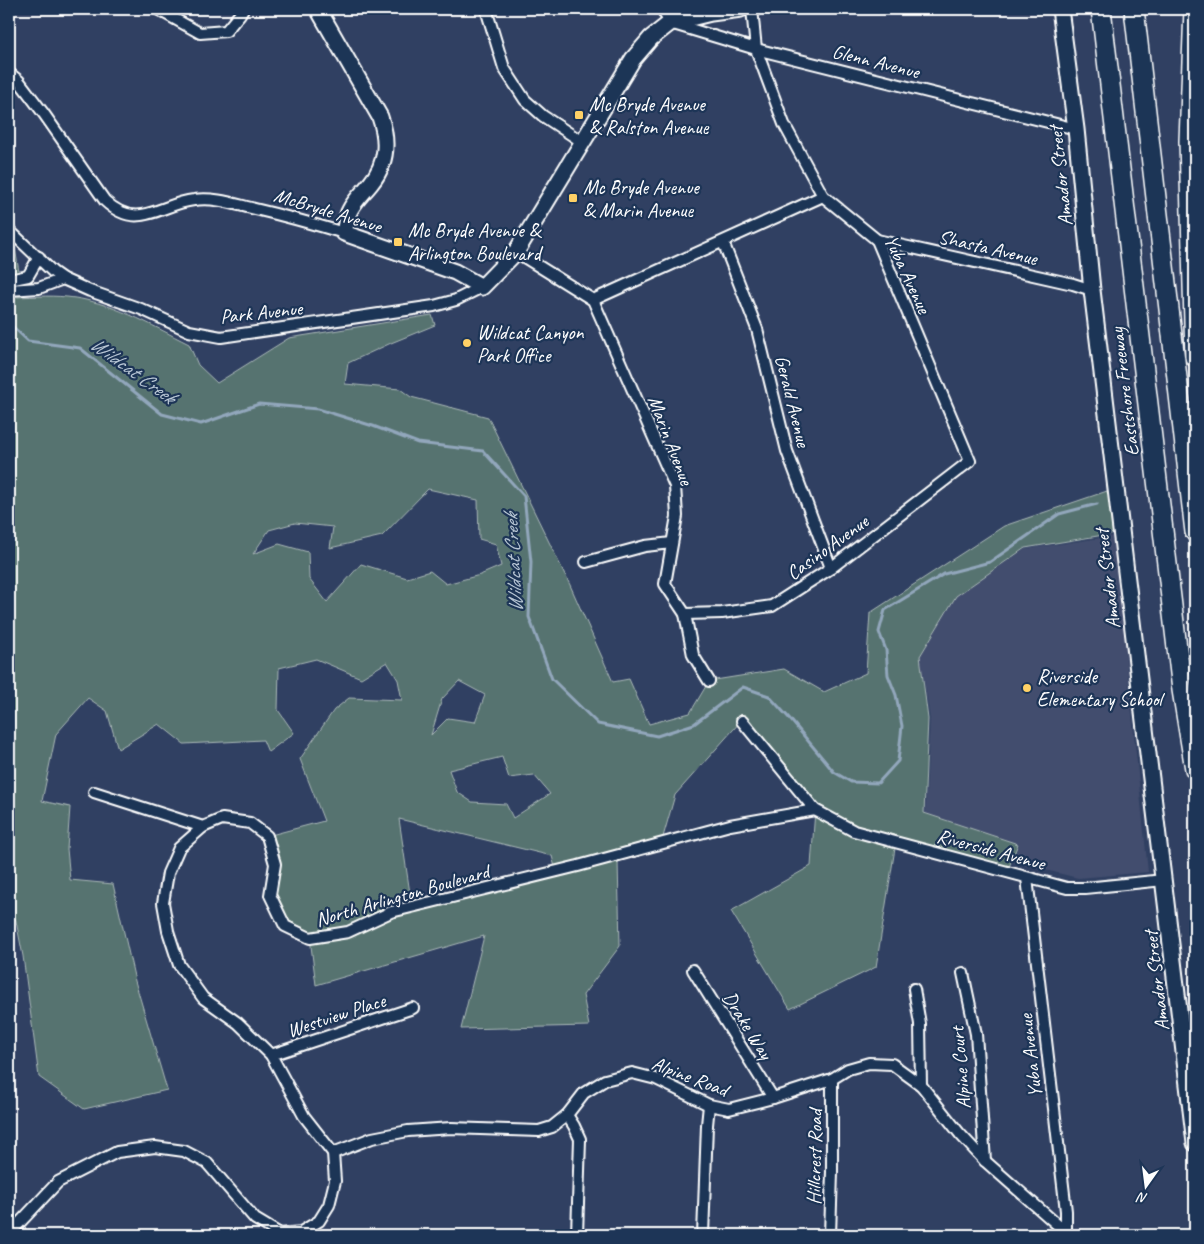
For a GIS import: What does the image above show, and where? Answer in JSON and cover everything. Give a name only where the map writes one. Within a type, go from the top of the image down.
[{"type":"highway","name":"Eastshore Freeway","points":[[1101,9],[1182,690],[1195,769]]},
{"type":"highway","points":[[1134,9],[1195,532]]},
{"type":"highway","points":[[1194,9],[1189,141],[1195,357]]},
{"type":"street","points":[[158,9],[200,33],[226,31],[243,9]]},
{"type":"street","points":[[318,9],[380,117],[385,131],[386,147],[381,166],[373,181],[358,197],[349,212],[344,233]]},
{"type":"street","points":[[486,9],[504,68],[525,100],[543,116],[584,142]]},
{"type":"street","points":[[662,9],[670,23]]},
{"type":"street","points":[[482,286],[516,252],[633,59],[651,38],[670,23],[711,13],[741,9]]},
{"type":"street","name":"Yuba Avenue","points":[[752,9],[756,49],[784,124],[823,196],[877,240],[970,460]]},
{"type":"street","name":"Amador Street","points":[[1060,9],[1076,129],[1092,290],[1195,1144]]},
{"type":"street","name":"Glenn Avenue","points":[[670,23],[756,49],[1076,129]]},
{"type":"street","name":"McBryde Avenue","points":[[9,73],[19,81],[44,114],[105,201],[120,213],[139,216],[192,200],[214,199],[344,233],[455,272],[482,286]]},
{"type":"street","points":[[516,252],[593,300],[823,196]]},
{"type":"street","name":"Park Avenue","points":[[9,230],[53,272],[63,279],[90,291],[141,309],[189,331],[221,337],[434,306],[456,300],[482,286]]},
{"type":"street","name":"Shasta Avenue","points":[[877,240],[1092,290]]},
{"type":"street","name":"Gerald Avenue","points":[[723,242],[757,329],[787,451],[831,568]]},
{"type":"street","points":[[30,289],[27,284],[28,276],[39,258]]},
{"type":"street","points":[[9,280],[28,276]]},
{"type":"street","points":[[9,290],[39,288],[63,279]]},
{"type":"street","name":"Marin Avenue","points":[[593,300],[675,486],[677,516],[665,584],[685,614],[694,655],[709,681]]},
{"type":"street","name":"Casino Avenue","points":[[685,614],[722,613],[772,606],[831,568],[970,460]]},
{"type":"street","points":[[586,562],[645,546],[672,543]]},
{"type":"street","points":[[742,721],[815,810]]},
{"type":"street","points":[[94,792],[203,827]]},
{"type":"street","name":"Riverside Avenue","points":[[815,810],[854,831],[1067,888],[1164,880]]},
{"type":"street","name":"North Arlington Boulevard","points":[[333,1153],[304,1116],[271,1055],[238,1023],[203,998],[179,965],[168,931],[163,903],[168,873],[179,848],[203,827],[222,819],[250,823],[267,836],[275,864],[270,895],[285,926],[310,938],[348,932],[391,912],[578,866],[730,825],[815,810]]},
{"type":"street","name":"Yuba Avenue","points":[[1027,878],[1067,1233]]},
{"type":"street","name":"Drake Way","points":[[694,970],[773,1098]]},
{"type":"street","name":"Alpine Court","points":[[964,973],[976,1034],[985,1161]]},
{"type":"street","points":[[914,989],[920,1024],[921,1085]]},
{"type":"street","name":"Westview Place","points":[[271,1055],[413,1008]]},
{"type":"street","name":"Alpine Road","points":[[333,1153],[372,1138],[408,1131],[451,1128],[538,1131],[552,1127],[567,1115],[584,1093],[605,1080],[632,1073],[656,1079],[709,1105],[730,1109],[773,1098],[832,1079],[848,1069],[869,1063],[892,1064],[921,1085],[960,1134],[985,1161],[1067,1233]]},
{"type":"street","name":"Hillcrest Road","points":[[830,1235],[832,1079]]},
{"type":"street","points":[[703,1235],[706,1125],[709,1105]]},
{"type":"street","points":[[567,1115],[580,1139],[576,1235]]},
{"type":"street","points":[[9,1234],[58,1182],[117,1152],[155,1147],[184,1151],[207,1163],[254,1219],[280,1234],[302,1234],[319,1221],[329,1205],[335,1181],[333,1153]]},
{"type":"shaded area","name":"Riverside Elementary School","points":[[1114,536],[1148,872],[1078,878],[1013,862],[1019,844],[925,813],[930,719],[920,656],[955,596],[1025,549]]},
{"type":"green space","points":[[9,227],[12,229],[19,272],[9,275]]},
{"type":"green space","points":[[45,296],[83,299],[130,315],[189,344],[198,365],[217,383],[289,338],[432,315],[435,325],[348,363],[345,384],[400,389],[411,397],[488,417],[570,585],[613,682],[629,679],[649,724],[690,713],[709,681],[784,669],[824,692],[866,673],[870,613],[1004,526],[1116,488],[1122,532],[1025,548],[956,596],[920,656],[928,719],[924,813],[1018,844],[1007,872],[896,842],[876,967],[790,1009],[731,911],[811,866],[815,810],[741,721],[675,795],[661,844],[618,862],[620,946],[583,995],[589,1026],[461,1029],[484,936],[316,985],[310,938],[285,926],[270,895],[275,864],[267,836],[324,821],[300,759],[334,710],[349,698],[402,700],[398,680],[387,662],[361,678],[316,659],[279,668],[278,710],[294,733],[268,752],[263,740],[184,744],[159,724],[118,749],[107,711],[88,698],[56,734],[42,801],[70,807],[67,849],[70,880],[113,884],[135,981],[167,1090],[84,1109],[39,1077],[23,956],[16,921],[9,904],[9,297]],"holes":[[[428,489],[478,500],[479,539],[496,544],[501,566],[480,575],[446,584],[430,571],[407,578],[361,564],[327,602],[309,579],[308,552],[279,544],[253,554],[269,530],[295,523],[333,527],[330,548],[382,536]],[[459,681],[485,695],[475,722],[448,718],[431,735],[442,699]],[[502,757],[509,778],[534,775],[550,794],[513,818],[506,804],[472,802],[457,792],[449,770]],[[399,819],[552,856],[556,871],[412,907]]]},
{"type":"waterway","name":"Wildcat Creek","points":[[9,323],[28,341],[80,348],[162,414],[201,424],[259,404],[318,409],[373,426],[418,443],[483,451],[524,496],[531,562],[529,617],[552,679],[598,724],[657,736],[694,724],[743,687],[769,696],[834,772],[851,782],[878,783],[898,761],[902,726],[896,695],[888,675],[886,650],[879,632],[885,610],[944,574],[990,562],[1059,514],[1097,504]]},
{"type":"place","name":"Mc Bryde Avenue & Ralston Avenue","points":[[579,115]]},
{"type":"place","name":"Mc Bryde Avenue & Marin Avenue","points":[[573,198]]},
{"type":"place","name":"Mc Bryde Avenue & Arlington Boulevard","points":[[398,242]]},
{"type":"place","name":"Wildcat Canyon Park Office","points":[[467,343]]},
{"type":"place","name":"Riverside Elementary School","points":[[1027,688]]}]
